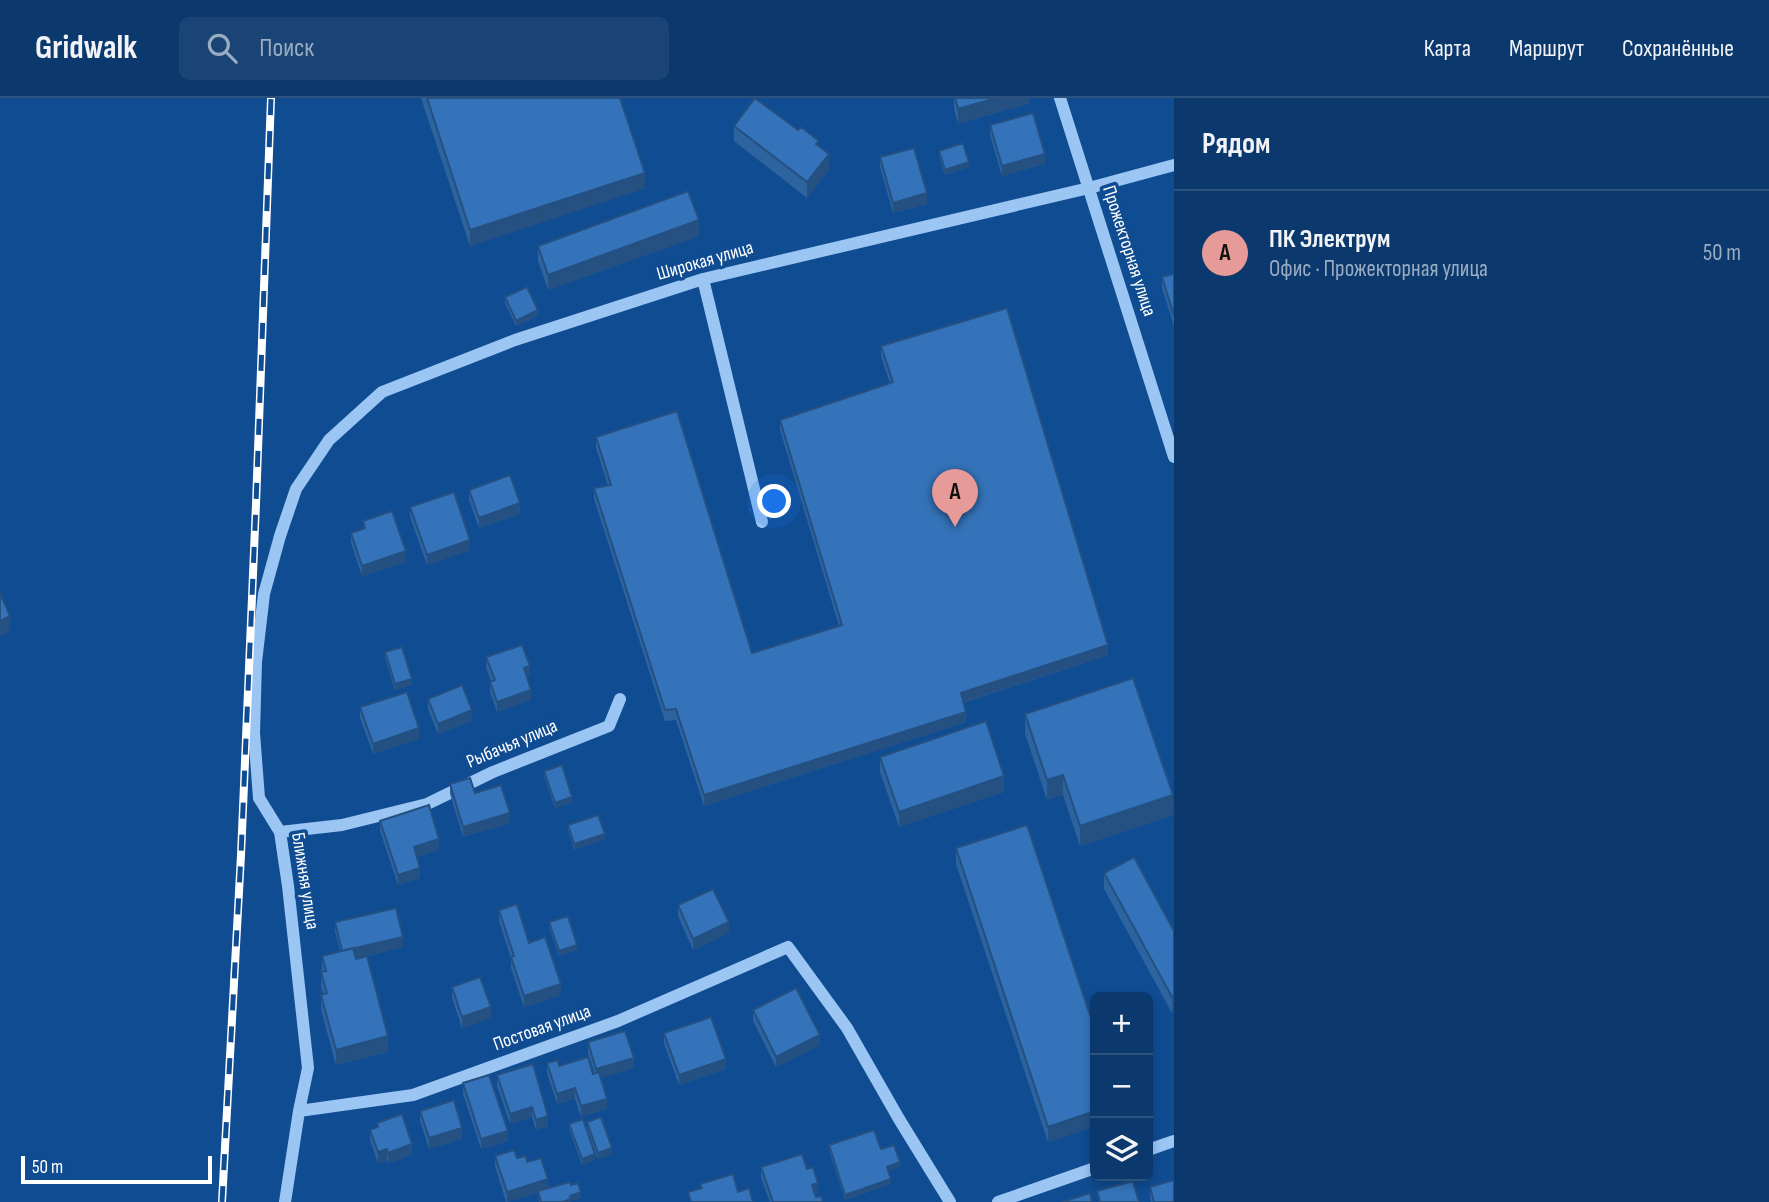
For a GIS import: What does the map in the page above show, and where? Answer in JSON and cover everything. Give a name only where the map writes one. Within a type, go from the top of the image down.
[{"type":"street","name":"Прожекторная улица","points":[[1060,98],[1174,457]]},
{"type":"street","name":"Широкая улица","points":[[296,489],[330,440],[382,392],[515,340],[703,279],[1089,188],[1174,165]]},
{"type":"street","points":[[703,279],[762,522]]},
{"type":"street","name":"Ближняя улица","points":[[285,1202],[308,1068],[280,832],[259,798],[254,733],[256,662],[264,594],[296,489]]},
{"type":"street","name":"Рыбачья улица","points":[[280,832],[342,825],[427,804],[493,772],[609,726],[620,699]]},
{"type":"street","name":"Постовая улица","points":[[299,1111],[413,1095],[618,1021],[788,947],[847,1028],[950,1202]]},
{"type":"street","points":[[1153,1148],[1174,1141]]},
{"type":"street","points":[[998,1202],[1090,1170]]},
{"type":"building","points":[[427,98],[620,98],[645,173],[470,230]]},
{"type":"building","points":[[755,98],[798,130],[801,127],[819,141],[816,144],[829,154],[807,182],[734,126]]},
{"type":"building","points":[[955,98],[996,98],[958,109]]},
{"type":"building","points":[[1033,113],[1045,154],[1002,166],[990,125]]},
{"type":"building","points":[[963,143],[969,162],[945,170],[939,151]]},
{"type":"building","points":[[914,148],[927,193],[893,203],[880,157]]},
{"type":"building","points":[[688,191],[699,220],[548,275],[538,246]]},
{"type":"building","points":[[1174,274],[1174,316],[1162,277]]},
{"type":"building","points":[[527,287],[538,310],[516,321],[505,297]]},
{"type":"building","points":[[1007,308],[1108,645],[961,693],[966,712],[704,795],[676,709],[665,710],[594,488],[611,485],[596,437],[677,411],[752,653],[842,625],[780,420],[893,382],[881,346]]},
{"type":"building","points":[[510,475],[520,503],[479,518],[469,490]]},
{"type":"building","points":[[454,492],[470,540],[427,555],[410,507]]},
{"type":"building","points":[[392,511],[406,551],[362,566],[351,533],[365,528],[363,521]]},
{"type":"building","points":[[0,593],[10,616],[0,621]]},
{"type":"building","points":[[522,645],[530,666],[524,668],[531,690],[497,702],[490,682],[495,680],[486,657]]},
{"type":"building","points":[[402,647],[412,679],[395,684],[385,652]]},
{"type":"building","points":[[1133,678],[1173,795],[1080,826],[1063,775],[1047,780],[1025,714]]},
{"type":"building","points":[[462,685],[472,710],[438,724],[428,699]]},
{"type":"building","points":[[407,692],[419,728],[373,744],[360,707]]},
{"type":"building","points":[[986,721],[1004,776],[899,812],[880,757]]},
{"type":"building","points":[[562,765],[572,797],[555,803],[544,771]]},
{"type":"building","points":[[470,778],[475,793],[501,785],[510,813],[463,827],[450,784]]},
{"type":"building","points":[[429,805],[439,839],[414,847],[420,868],[398,875],[380,821]]},
{"type":"building","points":[[598,815],[605,834],[574,844],[568,825]]},
{"type":"building","points":[[1027,825],[1090,1015],[1090,1113],[1048,1127],[956,848]]},
{"type":"building","points":[[1134,857],[1174,931],[1172,997],[1104,873]]},
{"type":"building","points":[[713,889],[729,922],[693,939],[678,905]]},
{"type":"building","points":[[517,904],[529,943],[545,937],[561,984],[524,996],[499,910]]},
{"type":"building","points":[[396,908],[403,937],[342,951],[335,922]]},
{"type":"building","points":[[568,916],[577,945],[559,951],[549,922]]},
{"type":"building","points":[[353,948],[356,959],[367,956],[388,1036],[336,1050],[321,995],[327,993],[321,972],[326,971],[322,956]]},
{"type":"building","points":[[480,977],[491,1007],[462,1017],[452,987]]},
{"type":"building","points":[[796,988],[820,1035],[776,1057],[753,1010]]},
{"type":"building","points":[[711,1017],[726,1059],[679,1075],[664,1033]]},
{"type":"building","points":[[625,1031],[634,1058],[596,1069],[588,1042]]},
{"type":"building","points":[[588,1057],[593,1074],[599,1072],[607,1099],[581,1106],[575,1088],[557,1094],[547,1063],[558,1060],[559,1066]]},
{"type":"building","points":[[533,1064],[548,1116],[536,1120],[532,1107],[510,1114],[497,1075]]},
{"type":"building","points":[[489,1075],[508,1131],[481,1139],[463,1083]]},
{"type":"building","points":[[454,1100],[462,1128],[429,1138],[420,1111]]},
{"type":"building","points":[[402,1114],[412,1144],[388,1153],[387,1149],[378,1152],[370,1130],[378,1127],[377,1123]]},
{"type":"building","points":[[601,1117],[612,1148],[598,1153],[587,1122]]},
{"type":"building","points":[[583,1119],[595,1154],[582,1159],[569,1124]]},
{"type":"building","points":[[874,1130],[881,1149],[894,1145],[900,1162],[887,1167],[891,1179],[845,1195],[829,1145]]},
{"type":"building","points":[[514,1150],[517,1158],[526,1156],[527,1162],[541,1158],[548,1179],[507,1192],[495,1156]]},
{"type":"building","points":[[802,1154],[807,1169],[813,1167],[818,1183],[812,1185],[816,1197],[821,1196],[823,1202],[773,1202],[761,1167]]},
{"type":"building","points":[[733,1174],[738,1192],[749,1188],[753,1202],[691,1202],[688,1192],[702,1188],[700,1184]]},
{"type":"building","points":[[1174,1180],[1174,1202],[1154,1202],[1150,1187]]},
{"type":"building","points":[[1133,1181],[1139,1202],[1100,1202],[1097,1191]]},
{"type":"building","points":[[570,1182],[571,1185],[578,1183],[581,1192],[562,1202],[541,1202],[538,1191]]},
{"type":"building","points":[[1090,1193],[1092,1202],[1062,1202]]},
{"type":"railway","points":[[222,1202],[241,855],[271,98]]},
{"type":"place","name":"ПК Электрум","points":[[955,527]]}]
